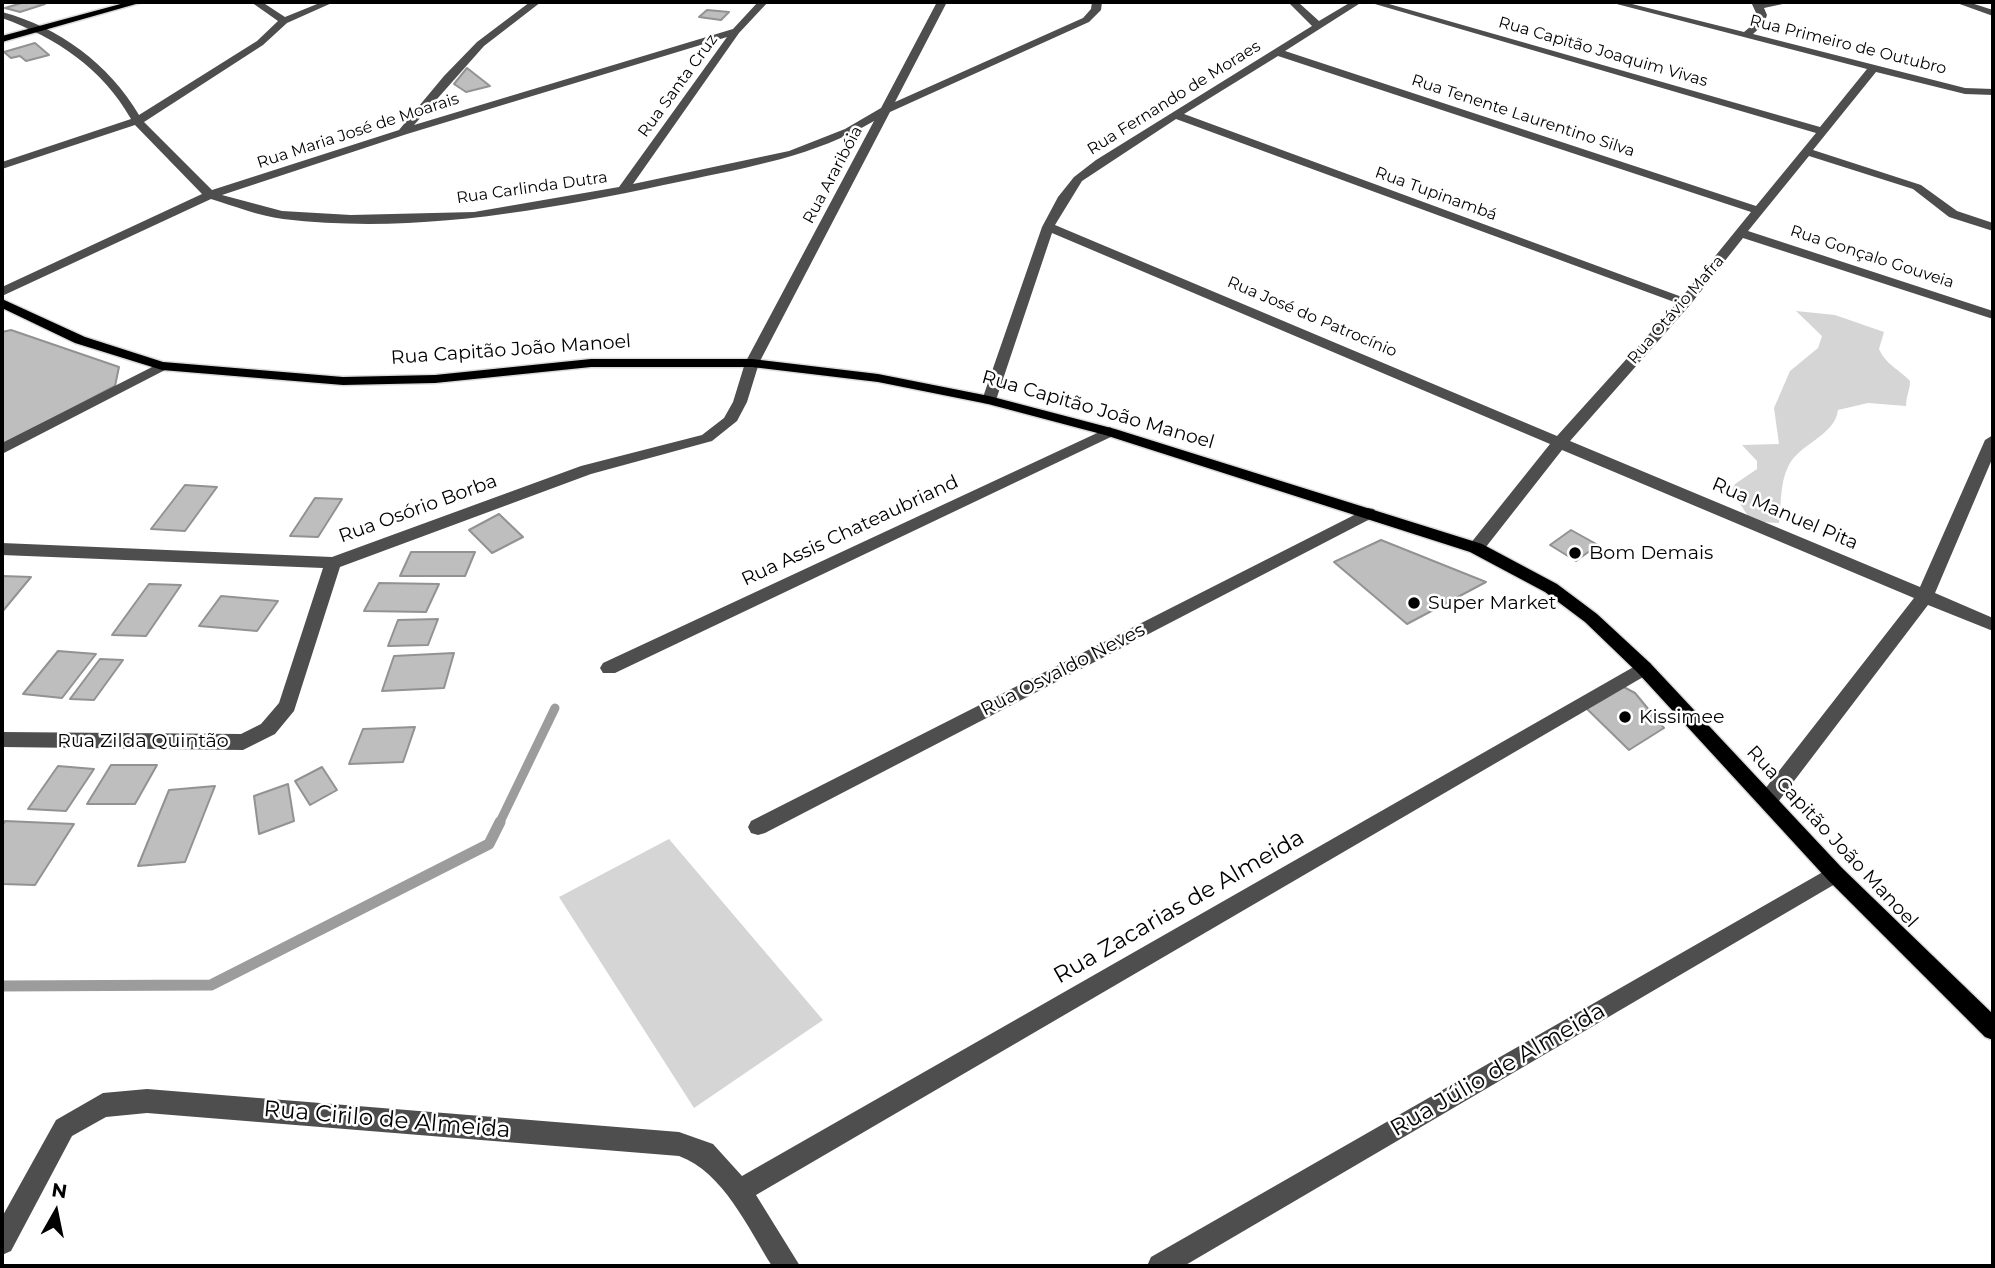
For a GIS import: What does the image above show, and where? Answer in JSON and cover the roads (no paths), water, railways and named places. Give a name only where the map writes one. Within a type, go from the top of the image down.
[{"type":"main road","points":[[2,39],[138,2]]},
{"type":"main road","name":"Rua Capitão João Manoel","points":[[2,303],[80,340],[162,366],[343,381],[435,379],[591,363],[752,363],[878,378],[989,400],[1110,432],[1476,548],[1551,588],[1591,618],[1644,668],[1835,874],[1938,979],[1993,1029]]},
{"type":"street","points":[[256,2],[284,21]]},
{"type":"street","points":[[2,166],[137,121],[260,43],[284,21],[329,2]]},
{"type":"street","points":[[403,132],[434,93],[477,49],[518,12],[536,2]]},
{"type":"street","name":"Rua Santa Cruz","points":[[623,190],[736,32],[763,2]]},
{"type":"street","name":"Rua Araribóia","points":[[752,363],[942,2]]},
{"type":"street","name":"Rua Carlinda Dutra","points":[[2,15],[39,28],[83,55],[121,93],[137,121],[210,195],[281,215],[351,219],[474,215],[623,190],[792,153],[849,131],[885,110],[1086,20],[1096,10],[1097,2]]},
{"type":"street","points":[[1293,2],[1318,26]]},
{"type":"street","name":"Rua Fernando de Moraes","points":[[989,400],[1048,226],[1064,197],[1078,179],[1357,2]]},
{"type":"street","name":"Rua Capitão Joaquim Vivas","points":[[1373,2],[1824,132]]},
{"type":"street","name":"Rua Primeiro de Outubro","points":[[1614,2],[1965,91],[1993,92]]},
{"type":"street","points":[[1746,36],[1759,24],[1762,15],[1758,4],[1787,2]]},
{"type":"street","points":[[1959,2],[1993,13]]},
{"type":"street","name":"Rua Maria José de Moarais","points":[[2,292],[210,195],[403,132],[736,32]]},
{"type":"street","name":"Rua Tenente Laurentino Silva","points":[[1277,52],[1760,211]]},
{"type":"street","name":"Rua Otávio Mafra","points":[[1476,548],[1561,440],[1685,302],[1873,69]]},
{"type":"street","name":"Rua Tupinambá","points":[[1175,115],[1685,302]]},
{"type":"street","points":[[1808,152],[1917,187],[1953,214],[1993,227]]},
{"type":"street","name":"Rua José do Patrocínio","points":[[1048,226],[1561,440]]},
{"type":"street","name":"Rua Gonçalo Gouveia","points":[[1741,233],[1993,315]]},
{"type":"street","name":"Rua Osório Borba","points":[[2,549],[333,563],[586,470],[707,438],[730,421],[740,402],[752,363]]},
{"type":"street","points":[[2,449],[162,366]]},
{"type":"street","name":"Rua Assis Chateaubriand","points":[[609,667],[1110,432]]},
{"type":"street","name":"Rua Manuel Pita","points":[[1561,440],[1993,625]]},
{"type":"street","points":[[1768,800],[1925,596],[1993,440]]},
{"type":"street","name":"Rua Osvaldo Neves","points":[[758,827],[1368,513]]},
{"type":"street","name":"Rua Zilda Quintão","points":[[2,740],[243,742],[268,729],[288,706],[333,563]]},
{"type":"street","name":"Rua Zacarias de Almeida","points":[[739,1191],[1644,668]]},
{"type":"street","name":"Rua Júlio de Almeida","points":[[1160,1266],[1835,874]]},
{"type":"street","name":"Rua Cirilo de Almeida","points":[[2,1242],[64,1128],[103,1105],[147,1101],[679,1144],[704,1153],[739,1191],[787,1266]]},
{"type":"waterway","points":[[499,824],[555,708]]},
{"type":"waterway","points":[[2,986],[211,985],[489,844],[499,824]]},
{"type":"place","name":"Bom Demais","points":[[1575,553]]},
{"type":"place","name":"Super Market","points":[[1414,603]]},
{"type":"place","name":"Kissimee","points":[[1625,717]]}]
